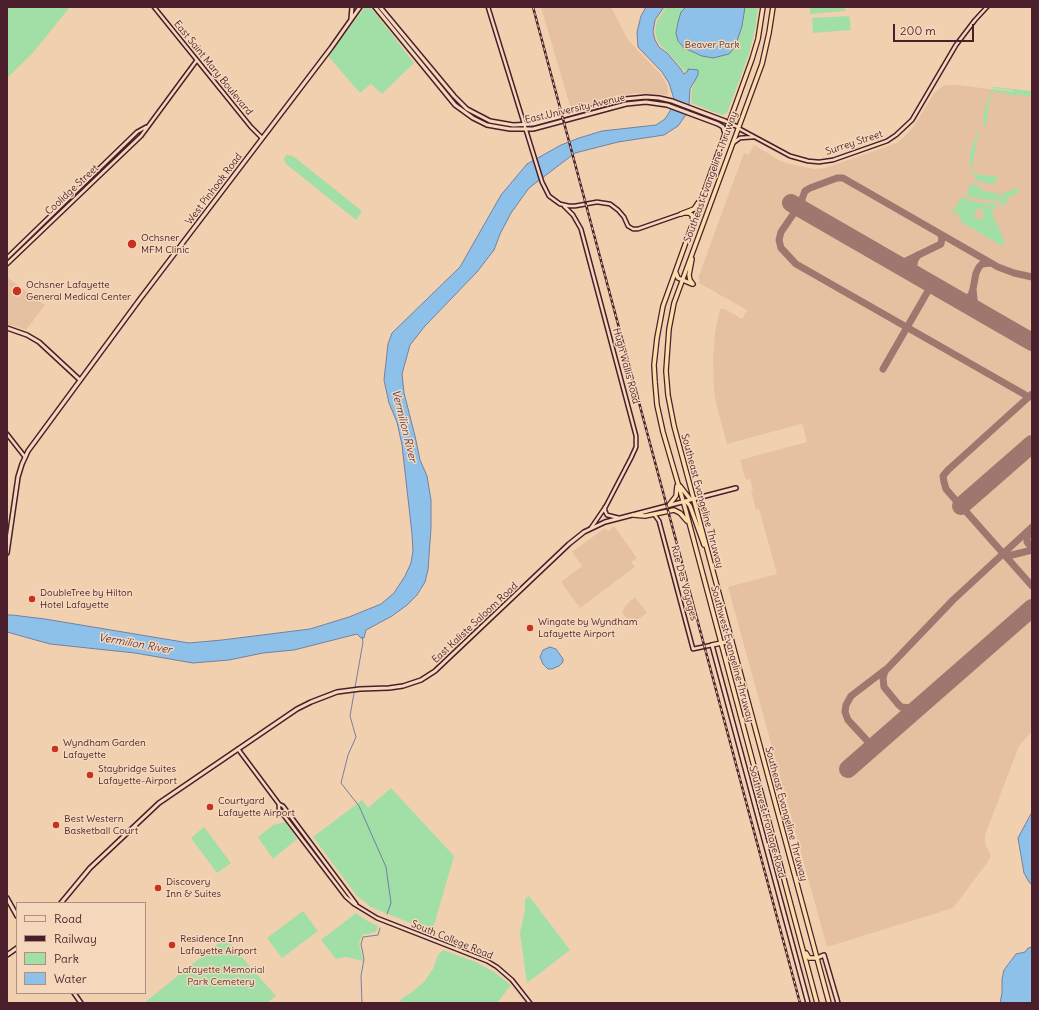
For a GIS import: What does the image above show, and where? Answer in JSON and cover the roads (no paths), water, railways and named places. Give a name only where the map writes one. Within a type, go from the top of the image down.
[{"type":"highway","points":[[730,123],[756,47],[763,7]]},
{"type":"highway","name":"Southeast Evangeline Thruway","points":[[773,7],[763,59],[674,303],[667,348],[666,371],[671,412],[688,500],[709,559],[829,1003]]},
{"type":"highway","name":"Southeast Evangeline Thruway","points":[[703,193],[730,123]]},
{"type":"highway","points":[[682,214],[696,206],[703,193]]},
{"type":"highway","name":"Southwest Evangeline Thruway","points":[[703,193],[661,314],[656,338],[654,365],[657,405],[677,482],[688,500],[689,522],[720,643],[817,1003]]},
{"type":"highway","points":[[682,214],[690,214],[693,217],[693,222]]},
{"type":"highway","points":[[678,265],[676,276],[693,284],[690,281],[689,274],[694,248]]},
{"type":"highway","points":[[678,265],[680,272],[684,272],[686,270]]},
{"type":"highway","points":[[669,505],[674,501],[677,489],[673,467]]},
{"type":"highway","points":[[677,482],[688,500],[697,529],[709,559]]},
{"type":"highway","points":[[633,515],[645,516],[674,510],[689,522]]},
{"type":"highway","points":[[712,645],[728,642],[735,654]]},
{"type":"highway","points":[[712,645],[717,646],[724,654]]},
{"type":"highway","points":[[800,939],[808,958],[817,958]]},
{"type":"main road","points":[[351,19],[352,7]]},
{"type":"main road","name":"West Pinhook Road","points":[[7,553],[18,478],[25,457],[34,443],[331,48],[360,7]]},
{"type":"main road","name":"East University Avenue","points":[[375,7],[451,101],[473,118],[487,125],[510,129],[538,128],[609,108],[635,103],[658,103],[721,125],[725,135]]},
{"type":"main road","name":"East University Avenue","points":[[380,7],[454,96],[474,113],[490,121],[525,125],[640,97],[659,98],[672,101],[738,127]]},
{"type":"main road","points":[[406,45],[410,42]]},
{"type":"main road","points":[[612,103],[614,107]]},
{"type":"main road","points":[[459,108],[462,104]]},
{"type":"main road","points":[[608,104],[609,108]]},
{"type":"main road","points":[[7,328],[24,334],[39,342],[80,380]]},
{"type":"main road","name":"East Kaliste Saloom Road","points":[[62,902],[90,868],[159,803],[303,706],[326,696],[347,690],[403,686],[416,682],[431,674],[442,666],[571,543],[591,528],[605,522],[736,488]]},
{"type":"main road","name":"Southwest Frontage Road","points":[[712,645],[808,1003]]},
{"type":"main road","points":[[7,898],[16,914]]},
{"type":"main road","points":[[7,956],[16,949]]},
{"type":"main road","points":[[817,958],[824,955],[838,1003]]},
{"type":"main road","points":[[75,994],[81,1003]]},
{"type":"street","name":"East Saint Mary Boulevard","points":[[154,7],[251,127],[262,138]]},
{"type":"street","name":"Hugh Wallis Road","points":[[488,7],[542,182],[549,196],[564,205],[574,215],[581,229],[636,436],[636,444],[633,454],[606,506],[591,528]]},
{"type":"street","name":"Surrey Street","points":[[738,127],[790,156],[804,161],[819,162],[833,160],[890,139],[904,129],[912,120],[956,44],[987,7]]},
{"type":"street","name":"Coolidge Street","points":[[7,264],[141,136],[197,60]]},
{"type":"street","name":"Coolidge Street","points":[[7,258],[137,132],[147,127]]},
{"type":"street","points":[[731,145],[740,138],[754,137]]},
{"type":"street","points":[[564,205],[577,206],[597,202],[610,204],[621,213],[629,227],[635,229],[682,214]]},
{"type":"street","points":[[574,215],[574,210],[577,206]]},
{"type":"street","points":[[7,434],[25,457]]},
{"type":"street","points":[[606,506],[605,511],[607,515],[620,518]]},
{"type":"street","points":[[659,521],[661,513]]},
{"type":"street","points":[[654,514],[659,521]]},
{"type":"street","name":"Rue Des Voyages","points":[[659,521],[693,649],[712,645]]},
{"type":"street","name":"South College Road","points":[[238,749],[279,804],[279,809],[349,900],[369,914],[382,920],[487,961],[512,980],[530,1003]]},
{"type":"water","name":"Vermilion River","points":[[646,7],[664,7],[655,20],[653,32],[659,47],[667,53],[684,74],[688,71],[688,69],[698,70],[698,75],[690,89],[689,105],[685,116],[678,126],[664,135],[618,142],[575,153],[529,188],[511,213],[500,234],[494,250],[477,272],[425,326],[410,345],[402,374],[404,393],[420,460],[427,476],[431,500],[431,528],[428,570],[425,582],[417,595],[407,605],[392,616],[366,630],[364,638],[361,638],[357,634],[294,650],[263,653],[229,660],[193,663],[135,653],[50,644],[7,632],[7,615],[12,615],[45,619],[189,643],[222,640],[310,629],[349,617],[381,604],[394,593],[411,563],[413,551],[402,445],[397,422],[389,403],[384,380],[388,344],[392,333],[460,267],[501,195],[527,164],[561,145],[579,138],[602,131],[656,125],[665,119],[670,111],[674,99],[669,83],[662,72],[638,47],[637,32],[641,16]]},
{"type":"water","points":[[686,7],[745,7],[742,26],[735,47],[729,54],[713,58],[702,56],[684,48],[678,41],[676,33],[681,12]]},
{"type":"water","points":[[550,647],[556,649],[563,659],[563,662],[559,666],[548,669],[543,664],[540,657],[543,650]]},
{"type":"water","points":[[1032,812],[1032,885],[1024,873],[1018,838]]},
{"type":"water","points":[[1032,947],[1032,1003],[1000,1003],[1004,970],[1016,954],[1025,952],[1028,948]]},
{"type":"waterway","points":[[362,637],[363,642],[350,716],[356,737],[348,755],[341,783],[359,806],[386,867],[391,903],[387,914]]},
{"type":"waterway","points":[[362,1003],[361,976],[364,959],[361,944],[363,937],[378,935],[380,928]]},
{"type":"railway","points":[[533,7],[800,1003]]},
{"type":"place","name":"Ochsner MFM Clinic","points":[[132,244]]},
{"type":"place","name":"Ochsner Lafayette General Medical Center","points":[[17,291]]},
{"type":"place","name":"DoubleTree by Hilton Hotel Lafayette","points":[[32,599]]},
{"type":"place","name":"Wingate by Wyndham Lafayette Airport","points":[[530,628]]},
{"type":"place","name":"Wyndham Garden Lafayette","points":[[55,749]]},
{"type":"place","name":"Staybridge Suites Lafayette-Airport","points":[[90,775]]},
{"type":"place","name":"Courtyard Lafayette Airport","points":[[210,807]]},
{"type":"place","name":"Best Western Basketball Court","points":[[56,825]]},
{"type":"place","name":"Discovery Inn & Suites","points":[[158,888]]},
{"type":"place","name":"Residence Inn Lafayette Airport","points":[[172,945]]},
{"type":"park label","name":"Beaver Park","points":[[712,45]]},
{"type":"park label","name":"Lafayette Memorial Park Cemetery","points":[[221,976]]}]
